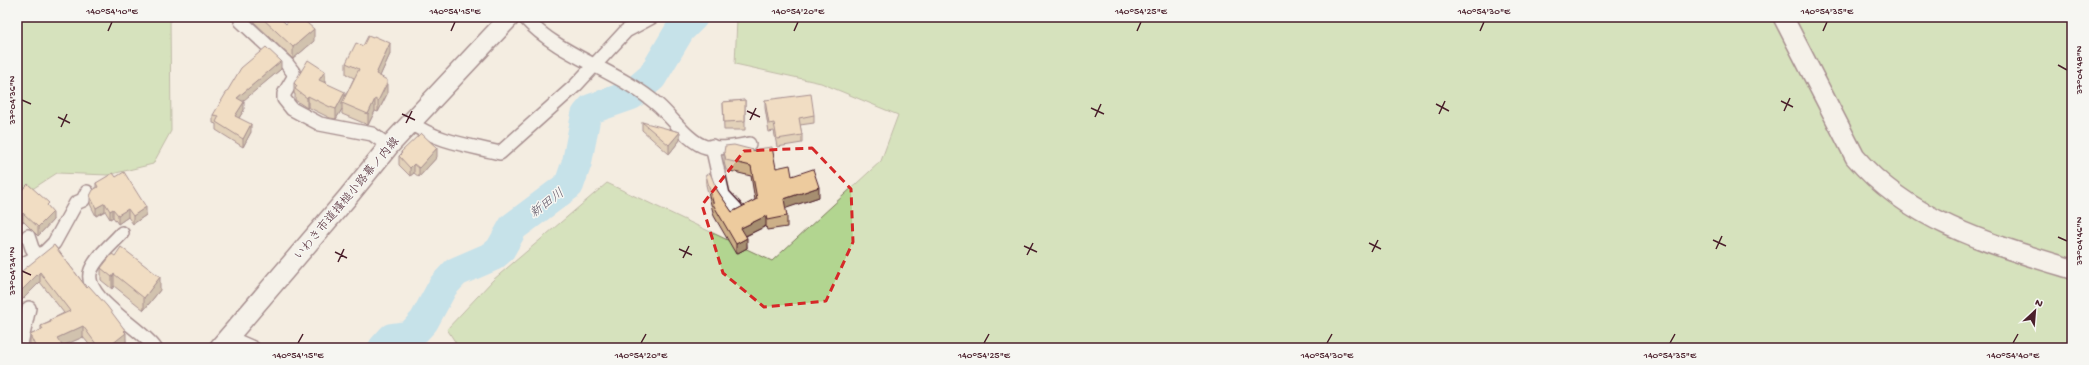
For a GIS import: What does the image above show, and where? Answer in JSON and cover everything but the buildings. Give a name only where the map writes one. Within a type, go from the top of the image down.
[{"type":"street","points":[[240,17],[241,21],[287,64],[293,72],[294,77],[284,94],[284,99],[292,109],[320,124],[372,134],[389,146]]},
{"type":"street","name":"いわき市道搔槌小路幕ノ内線","points":[[224,343],[389,146],[510,17]]},
{"type":"street","points":[[524,17],[533,28],[564,51],[643,94],[658,105],[692,140],[706,147],[712,146],[734,148],[749,144]]},
{"type":"street","points":[[411,123],[427,134],[447,141],[500,152],[576,85],[626,31],[652,17]]},
{"type":"street","points":[[1783,17],[1855,157],[1870,174],[1928,216],[1963,234],[2072,269]]},
{"type":"street","points":[[712,146],[723,195],[736,209]]},
{"type":"street","points":[[17,268],[37,256],[54,243],[76,203],[83,200],[86,192]]},
{"type":"street","points":[[122,233],[98,258],[91,269],[89,275],[91,287],[97,297],[146,337],[155,348]]},
{"type":"street","points":[[28,236],[32,248],[37,256]]},
{"type":"street","points":[[20,348],[29,308]]},
{"type":"street","points":[[224,343],[253,348]]},
{"type":"highlighted area","points":[[812,148],[851,189],[853,242],[826,301],[764,307],[723,273],[702,205],[744,151]]},
{"type":"green space","points":[[17,17],[170,17],[171,131],[153,164],[108,175],[57,173],[17,199]]},
{"type":"green space","points":[[738,17],[2072,17],[2072,348],[459,348],[447,329],[493,280],[607,183],[772,261],[881,161],[898,115],[821,83],[735,64]]},
{"type":"waterway","name":"新田川","points":[[383,348],[392,338],[406,336],[413,333],[424,321],[443,286],[456,272],[493,256],[500,250],[513,227],[569,185],[577,162],[586,115],[591,109],[631,95],[652,77],[680,30],[693,17]]}]
